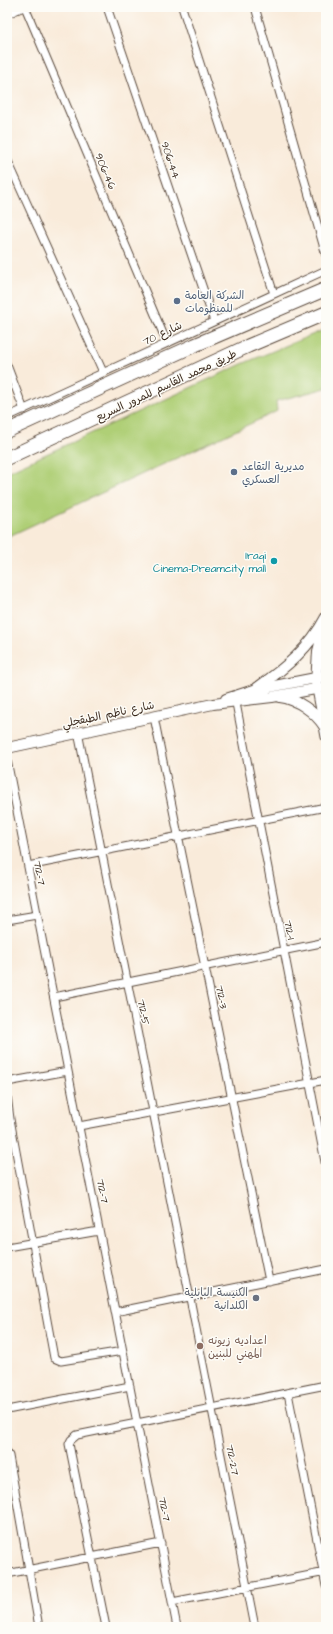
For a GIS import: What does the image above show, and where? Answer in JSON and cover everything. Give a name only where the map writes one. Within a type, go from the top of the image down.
[{"type":"highway","name":"طريق محمد القاسم للمرور السريع","points":[[7,431],[326,289]]},
{"type":"highway","name":"طريق محمد القاسم للمرور السريع","points":[[7,458],[248,346],[326,313]]},
{"type":"main road","points":[[254,690],[289,665],[301,653],[312,641],[326,617]]},
{"type":"main road","points":[[322,688],[318,651],[326,623]]},
{"type":"main road","name":"شارع ناظم الطبقجلي","points":[[235,699],[254,690],[321,677]]},
{"type":"main road","name":"شارع ناظم الطبقجلي","points":[[7,748],[235,699],[272,697],[322,688]]},
{"type":"main road","points":[[272,697],[293,700],[317,717],[324,726]]},
{"type":"street","points":[[7,13],[21,7]]},
{"type":"street","name":"906-46","points":[[25,7],[167,343]]},
{"type":"street","name":"906-44","points":[[107,7],[214,321]]},
{"type":"street","points":[[182,7],[274,294]]},
{"type":"street","points":[[256,7],[326,255]]},
{"type":"street","points":[[7,159],[103,372]]},
{"type":"street","name":"شارع 70","points":[[7,417],[326,270]]},
{"type":"street","points":[[7,365],[24,410]]},
{"type":"street","points":[[322,688],[326,737]]},
{"type":"street","name":"712-1","points":[[235,699],[326,1167]]},
{"type":"street","name":"712-3","points":[[154,717],[269,1281]]},
{"type":"street","name":"712-5","points":[[78,732],[189,1297]]},
{"type":"street","name":"712-7","points":[[7,760],[177,1627]]},
{"type":"street","points":[[28,866],[326,807]]},
{"type":"street","points":[[7,920],[37,915]]},
{"type":"street","points":[[54,997],[326,942]]},
{"type":"street","points":[[7,1082],[68,1071]]},
{"type":"street","points":[[79,1126],[326,1080]]},
{"type":"street","points":[[7,1095],[8,1119],[54,1358],[60,1362],[123,1351]]},
{"type":"street","points":[[7,1247],[99,1230]]},
{"type":"street","points":[[115,1312],[326,1269]]},
{"type":"street","name":"712-27","points":[[189,1297],[255,1627]]},
{"type":"street","points":[[106,1627],[69,1444],[71,1440],[77,1435],[326,1385]]},
{"type":"street","points":[[7,1410],[130,1386]]},
{"type":"street","points":[[288,1393],[325,1572],[326,1586]]},
{"type":"street","points":[[7,1452],[10,1456],[10,1483],[29,1570],[39,1627]]},
{"type":"street","points":[[7,1574],[161,1543]]},
{"type":"street","points":[[172,1602],[325,1572]]},
{"type":"green space","points":[[326,329],[326,388],[276,401],[277,411],[7,537],[7,472],[242,364]]},
{"type":"place","name":"الشركة العامة للمنظومات","points":[[177,301]]},
{"type":"place","name":"مديرية التقاعد العسكري","points":[[234,472]]},
{"type":"place","name":"Iraqi Cinema-Dreamcity mall","points":[[274,561]]},
{"type":"place","name":"الكنيسة البابلية الكلدانية","points":[[256,1298]]},
{"type":"place","name":"اعداديه زيونه المهني للبنين","points":[[200,1346]]}]
